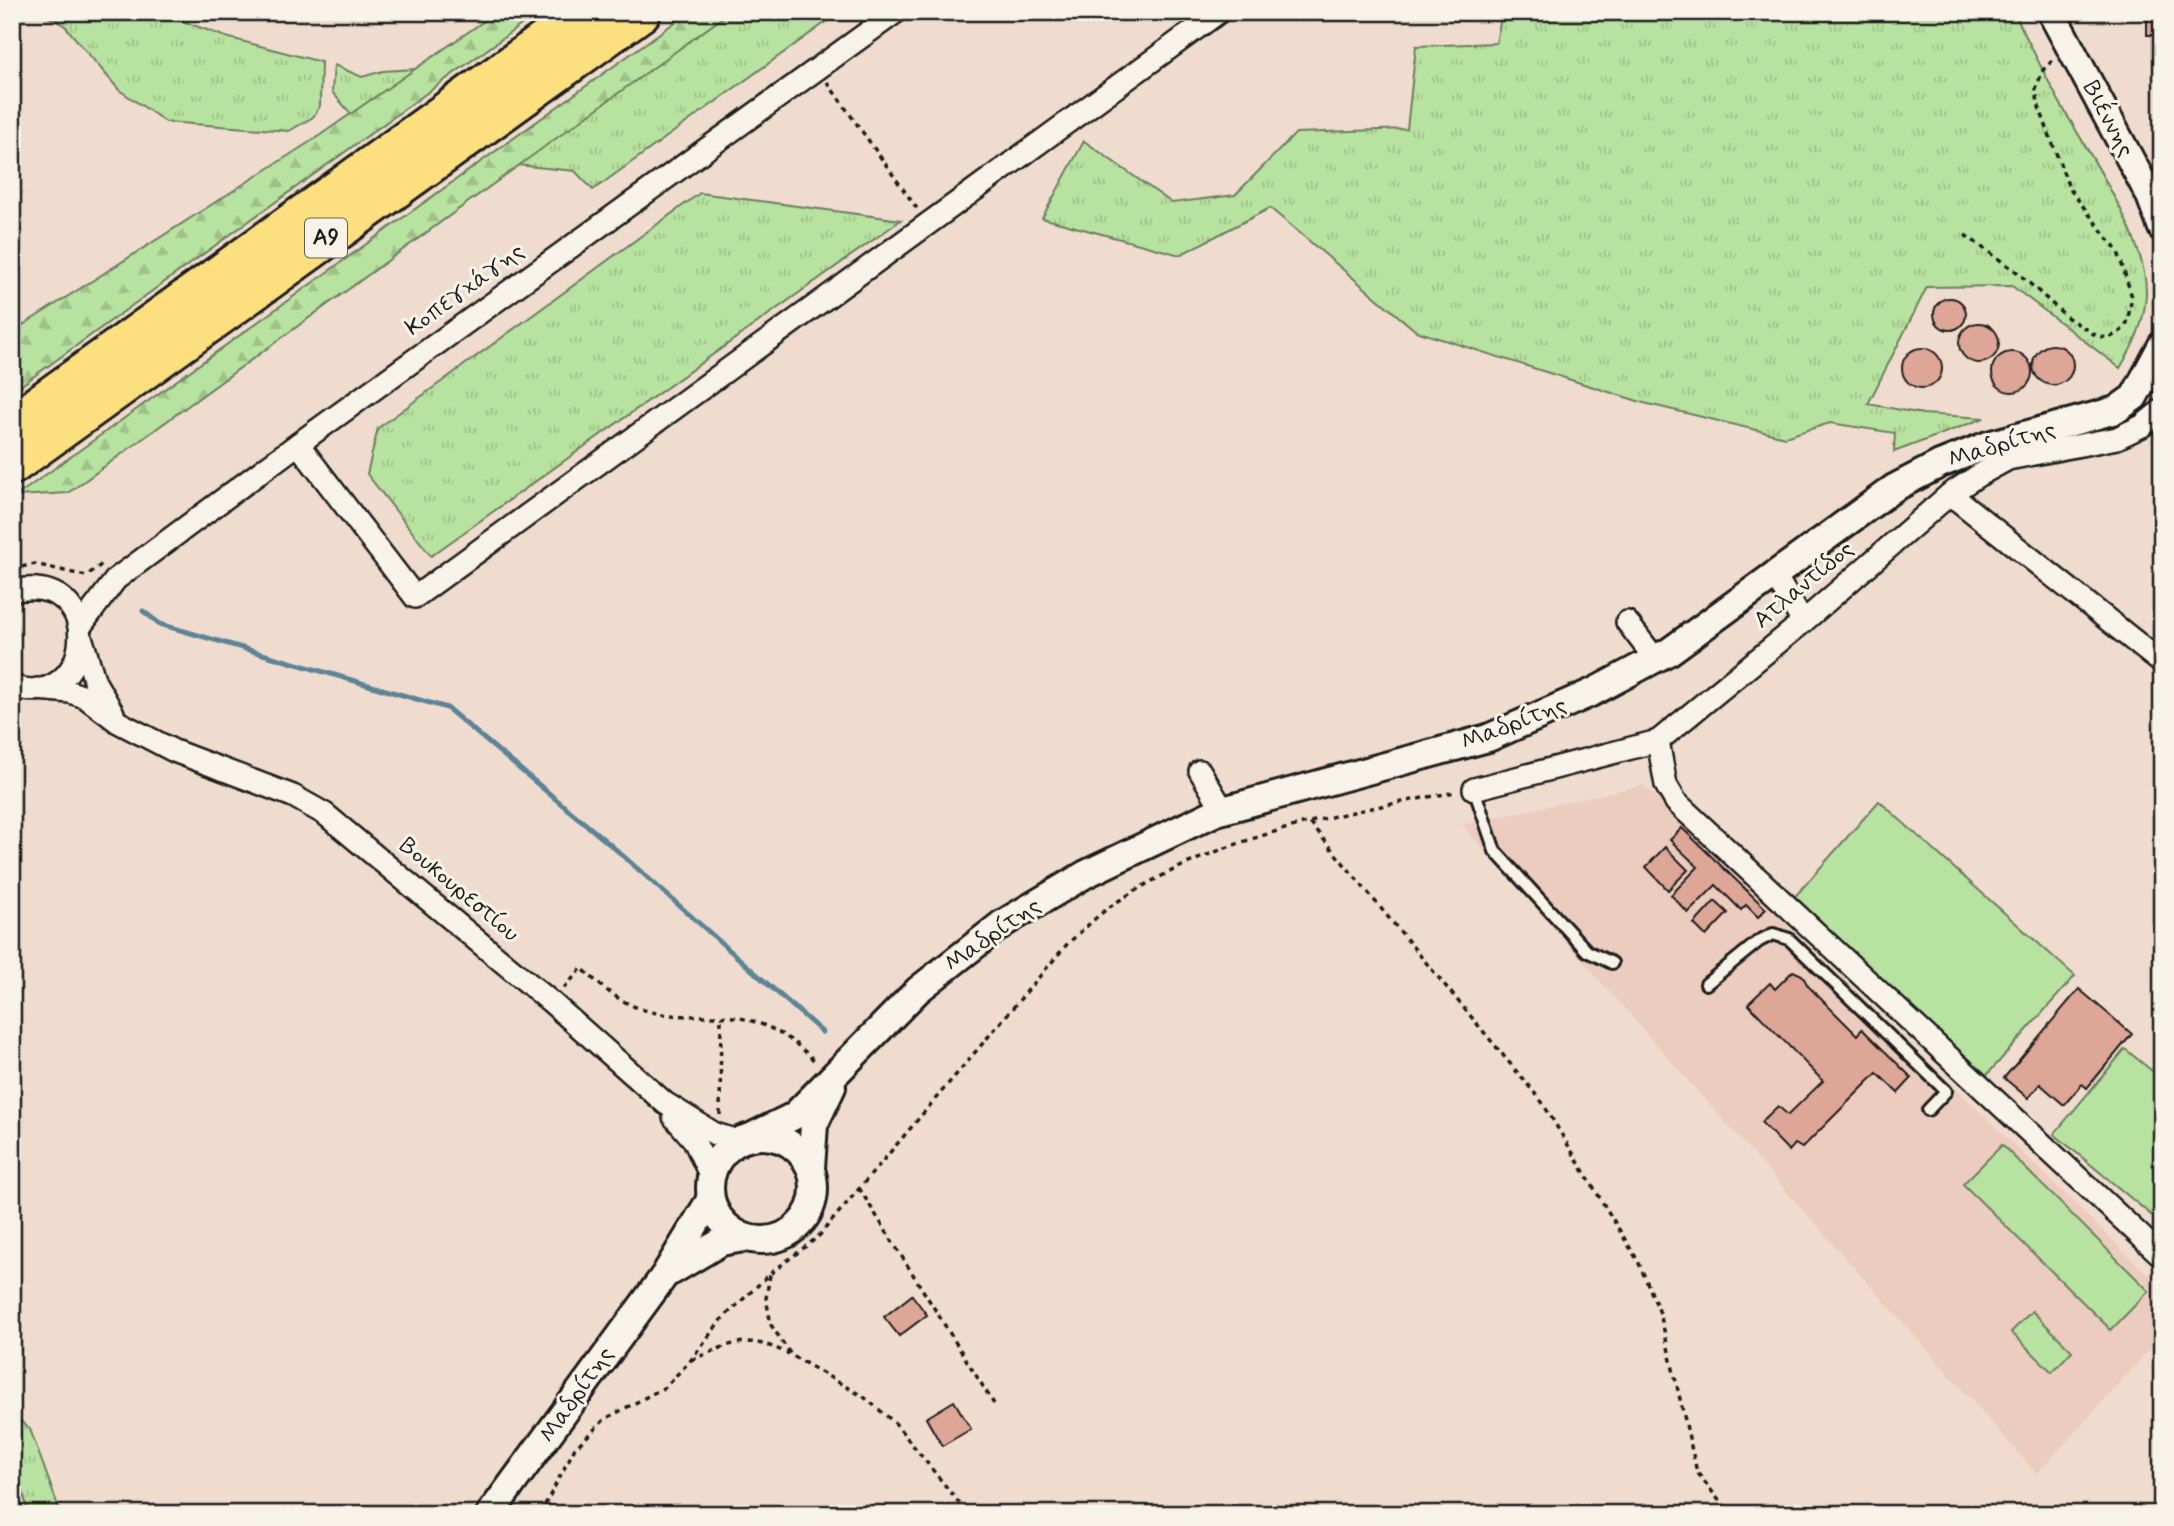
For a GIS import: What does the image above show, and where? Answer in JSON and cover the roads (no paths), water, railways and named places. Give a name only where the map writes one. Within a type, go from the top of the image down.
[{"type":"highway","name":"A9","points":[[12,424],[585,12]]},
{"type":"highway","name":"A9","points":[[12,465],[640,12]]},
{"type":"street","name":"Κοπεγχάγης","points":[[37,689],[64,677],[79,653],[81,632],[116,579],[298,444],[896,12]]},
{"type":"street","points":[[298,444],[415,597],[1219,12]]},
{"type":"street","name":"Βιέννης","points":[[2051,12],[2150,197],[2162,227]]},
{"type":"street","name":"Μαδρίτης","points":[[746,1138],[794,1116],[830,1066],[918,990],[1002,924],[1086,874],[1223,810],[1488,738],[1593,692],[1656,660],[1894,488],[1940,464],[2024,434],[2116,410],[2134,397],[2162,345]]},
{"type":"street","name":"Ατλαντίδος","points":[[1474,789],[1658,741],[1803,622],[1950,494],[2008,459],[2116,438],[2142,426],[2162,410]]},
{"type":"street","points":[[1950,494],[2162,663]]},
{"type":"street","points":[[1774,574],[1803,622]]},
{"type":"street","points":[[12,591],[29,587],[54,594],[74,611],[95,682],[118,722]]},
{"type":"street","points":[[1628,622],[1656,660]]},
{"type":"street","name":"Βουκουρεστίου","points":[[13,686],[70,692],[85,697],[118,722],[174,751],[293,796],[325,814],[551,1002],[665,1103],[715,1134],[746,1138]]},
{"type":"street","points":[[1658,741],[1666,785],[1676,802],[2162,1256]]},
{"type":"street","points":[[1200,771],[1223,810]]},
{"type":"street","name":"Μαδρίτης","points":[[811,1168],[814,1125],[830,1066]]},
{"type":"street","points":[[665,1103],[694,1140],[723,1222],[744,1237],[778,1238],[793,1230],[805,1218],[813,1202],[814,1185],[811,1168],[802,1153],[788,1142],[772,1136],[746,1138],[724,1151],[711,1188]]},
{"type":"street","name":"Μαδρίτης","points":[[490,1514],[664,1276],[711,1188]]},
{"type":"street","name":"Μαδρίτης","points":[[664,1276],[721,1242],[744,1237]]},
{"type":"lane","points":[[1474,789],[1495,851],[1587,951],[1612,963]]},
{"type":"lane","points":[[1706,984],[1759,941],[1773,934],[1789,939],[1946,1091],[1928,1110]]},
{"type":"waterway","points":[[143,611],[160,624],[447,708],[613,847],[822,1032]]}]
